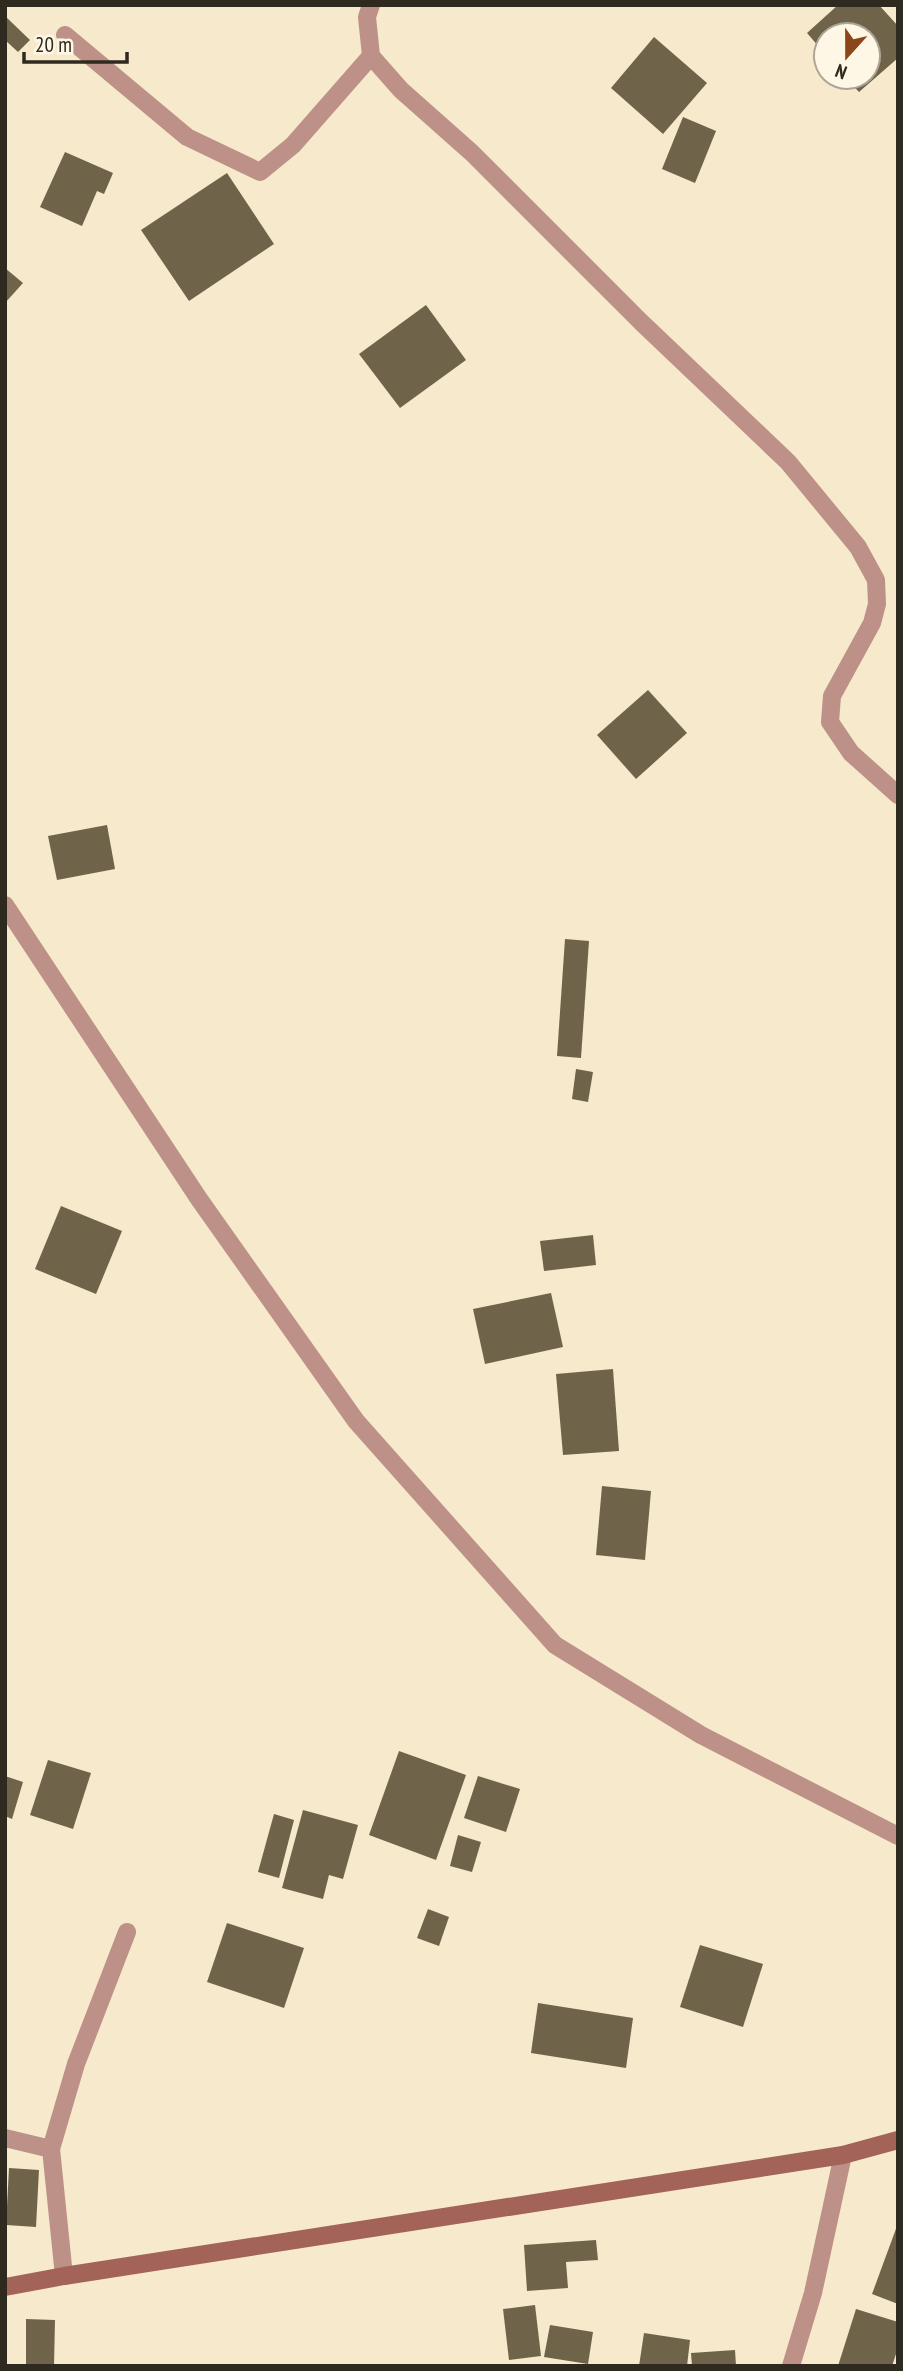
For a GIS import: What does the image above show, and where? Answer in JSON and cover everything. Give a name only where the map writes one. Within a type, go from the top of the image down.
[{"type":"main road","points":[[5,2287],[843,2155],[898,2140]]},
{"type":"street","points":[[371,5],[367,18],[371,57],[401,90],[472,153],[641,322],[788,462],[858,547],[876,580],[877,604],[872,623],[832,696],[830,722],[851,753],[898,795]]},
{"type":"street","points":[[65,35],[187,137],[260,172],[293,145],[371,57]]},
{"type":"street","points":[[5,905],[199,1199],[356,1421],[555,1645],[701,1735],[898,1836]]},
{"type":"street","points":[[64,2276],[51,2149],[76,2064],[127,1932]]},
{"type":"street","points":[[5,2138],[51,2149]]},
{"type":"street","points":[[791,2366],[813,2293],[843,2155]]},
{"type":"building","points":[[838,5],[879,5],[898,26],[898,58],[882,72],[882,21],[820,21]]},
{"type":"building","points":[[5,16],[30,40],[18,52],[5,40]]},
{"type":"building","points":[[654,37],[707,83],[663,134],[611,88]]},
{"type":"building","points":[[683,117],[716,131],[695,183],[662,169]]},
{"type":"building","points":[[65,152],[113,173],[104,194],[97,191],[82,226],[40,207]]},
{"type":"building","points":[[227,173],[274,244],[189,301],[141,230]]},
{"type":"building","points":[[5,268],[23,283],[5,303]]},
{"type":"building","points":[[426,305],[466,360],[400,408],[359,354]]},
{"type":"building","points":[[648,690],[687,733],[636,779],[597,735]]},
{"type":"building","points":[[107,825],[115,869],[57,880],[48,836]]},
{"type":"building","points":[[565,939],[589,941],[581,1058],[557,1056]]},
{"type":"building","points":[[576,1069],[593,1072],[588,1102],[572,1099]]},
{"type":"building","points":[[61,1206],[122,1231],[96,1294],[35,1269]]},
{"type":"building","points":[[593,1235],[596,1265],[544,1271],[540,1241]]},
{"type":"building","points":[[551,1293],[563,1347],[485,1364],[473,1309]]},
{"type":"building","points":[[613,1369],[619,1451],[563,1455],[556,1374]]},
{"type":"building","points":[[602,1486],[651,1491],[645,1560],[596,1555]]},
{"type":"building","points":[[399,1751],[466,1775],[436,1860],[369,1835]]},
{"type":"building","points":[[48,1760],[91,1773],[73,1829],[30,1815]]},
{"type":"building","points":[[5,1776],[23,1782],[12,1819],[5,1816]]},
{"type":"building","points":[[478,1776],[520,1789],[506,1832],[464,1818]]},
{"type":"building","points":[[303,1810],[358,1825],[343,1879],[329,1875],[323,1899],[282,1888]]},
{"type":"building","points":[[274,1814],[294,1820],[279,1878],[258,1872]]},
{"type":"building","points":[[458,1835],[481,1842],[472,1872],[450,1866]]},
{"type":"building","points":[[428,1909],[449,1917],[439,1946],[417,1938]]},
{"type":"building","points":[[227,1923],[304,1948],[284,2008],[207,1982]]},
{"type":"building","points":[[700,1945],[763,1964],[743,2027],[680,2007]]},
{"type":"building","points":[[538,2003],[633,2018],[626,2068],[531,2053]]},
{"type":"building","points":[[9,2168],[39,2170],[36,2227],[6,2225]]},
{"type":"building","points":[[898,2226],[898,2304],[872,2294]]},
{"type":"building","points":[[596,2240],[598,2260],[566,2262],[568,2288],[527,2291],[524,2245]]},
{"type":"building","points":[[535,2305],[541,2356],[509,2360],[503,2309]]},
{"type":"building","points":[[856,2309],[898,2322],[898,2348],[892,2366],[838,2366]]},
{"type":"building","points":[[26,2319],[55,2320],[54,2366],[26,2366]]},
{"type":"building","points":[[550,2325],[593,2332],[588,2364],[544,2357]]},
{"type":"building","points":[[644,2333],[690,2340],[687,2366],[639,2366]]},
{"type":"building","points":[[735,2350],[736,2366],[692,2366],[691,2353]]}]
